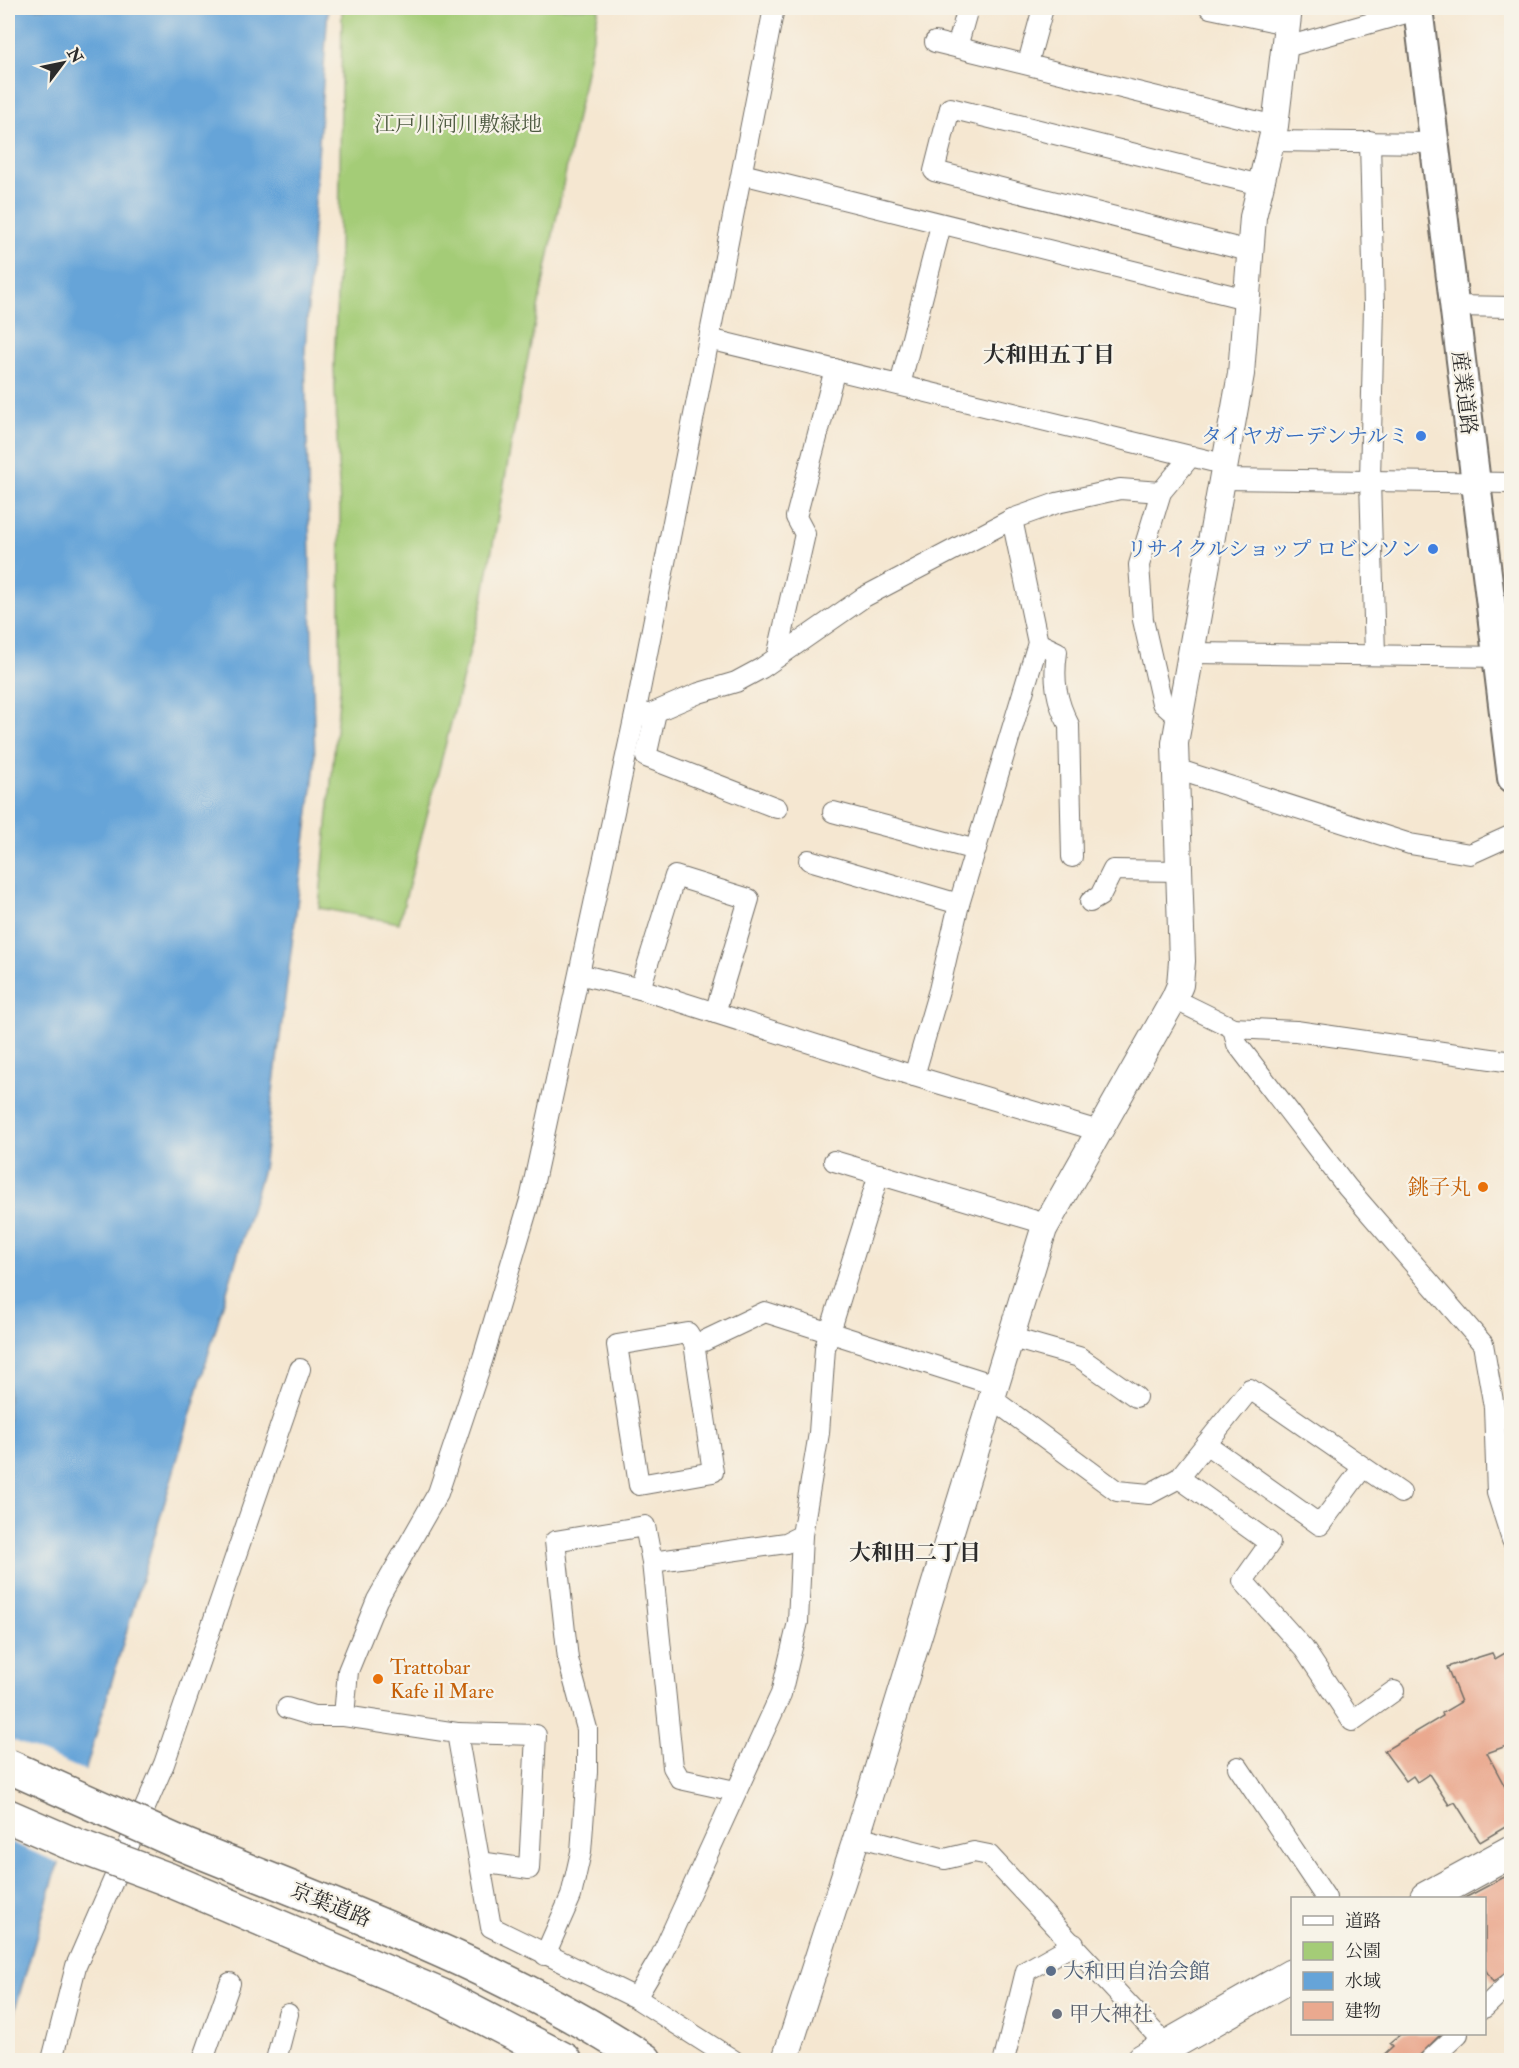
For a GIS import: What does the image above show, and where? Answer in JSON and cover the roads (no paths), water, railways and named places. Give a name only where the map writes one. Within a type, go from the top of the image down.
[{"type":"highway","name":"京葉道路","points":[[8,1766],[182,1844],[437,1949],[535,1994],[602,2032],[645,2061]]},
{"type":"highway","name":"京葉道路","points":[[8,1816],[167,1879],[440,1995],[565,2061]]},
{"type":"main road","name":"産業道路","points":[[1420,8],[1475,483],[1504,657],[1512,778]]},
{"type":"main road","points":[[1430,1897],[1512,1851]]},
{"type":"main road","points":[[1156,2054],[1291,1976]]},
{"type":"street","points":[[344,1716],[348,1671],[377,1600],[438,1493],[483,1358],[530,1200],[636,710],[774,8]]},
{"type":"street","points":[[957,47],[968,8]]},
{"type":"street","points":[[1028,63],[1043,8]]},
{"type":"street","points":[[1210,8],[1287,26],[1420,8]]},
{"type":"street","points":[[785,2061],[1046,1224],[1180,985],[1182,961],[1175,742],[1241,374],[1249,251],[1260,185],[1272,134],[1287,26]]},
{"type":"street","points":[[935,42],[1028,63],[1272,134],[1434,143]]},
{"type":"street","points":[[1249,251],[934,171],[950,108],[1260,185]]},
{"type":"street","points":[[1370,141],[1374,306],[1370,480],[1375,655]]},
{"type":"street","points":[[742,174],[1246,299]]},
{"type":"street","points":[[900,385],[941,225]]},
{"type":"street","points":[[1453,306],[1512,307]]},
{"type":"street","points":[[709,339],[1191,456],[1222,471],[1370,480],[1512,483]]},
{"type":"street","points":[[777,657],[805,534],[796,517],[835,369]]},
{"type":"street","points":[[1179,718],[1162,703],[1143,620],[1139,565],[1161,492],[1191,456]]},
{"type":"street","points":[[636,710],[648,715],[699,693],[736,682],[777,657],[864,597],[1012,519],[1057,503],[1120,489],[1161,492]]},
{"type":"street","points":[[914,1076],[939,990],[958,904],[1038,643],[1012,519]]},
{"type":"street","points":[[1038,643],[1057,652],[1054,676],[1060,709],[1069,725],[1072,857]]},
{"type":"street","points":[[1190,653],[1504,657]]},
{"type":"street","points":[[656,712],[646,757],[777,808]]},
{"type":"street","points":[[1176,769],[1410,844],[1470,854],[1512,835]]},
{"type":"street","points":[[833,812],[976,850]]},
{"type":"street","points":[[809,860],[958,904]]},
{"type":"street","points":[[1090,902],[1100,896],[1113,870],[1180,871]]},
{"type":"street","points":[[640,989],[675,876],[749,899],[715,1013]]},
{"type":"street","points":[[586,976],[640,989],[914,1076],[1099,1131]]},
{"type":"street","points":[[1174,999],[1233,1028],[1296,1031],[1512,1062]]},
{"type":"street","points":[[1233,1028],[1237,1044],[1347,1187],[1483,1344],[1494,1407],[1497,1493],[1512,1540]]},
{"type":"street","points":[[834,1161],[1046,1224]]},
{"type":"street","points":[[636,1998],[661,1956],[781,1694],[798,1622],[802,1535],[819,1433],[825,1348],[832,1332],[879,1174]]},
{"type":"street","points":[[694,1343],[704,1341],[765,1311],[832,1332],[993,1391],[1117,1491],[1149,1494],[1179,1478],[1250,1389],[1401,1493]]},
{"type":"street","points":[[688,1333],[694,1343],[713,1472],[639,1485],[617,1345],[688,1333]]},
{"type":"street","points":[[1009,1337],[1079,1357],[1136,1397]]},
{"type":"street","points":[[52,2061],[76,1966],[164,1764],[300,1369]]},
{"type":"street","points":[[1206,1444],[1320,1525],[1363,1467]]},
{"type":"street","points":[[1179,1478],[1270,1543],[1243,1581],[1304,1649],[1352,1721],[1394,1691]]},
{"type":"street","points":[[545,1955],[571,1896],[581,1852],[587,1772],[587,1729],[568,1659],[555,1541],[645,1526],[652,1562],[673,1767],[680,1779],[735,1791]]},
{"type":"street","points":[[652,1562],[786,1543],[802,1535]]},
{"type":"street","points":[[287,1708],[314,1716],[344,1716],[457,1733],[536,1735],[529,1869],[480,1862]]},
{"type":"street","points":[[457,1733],[491,1927],[636,1998],[733,2061]]},
{"type":"street","points":[[1238,1767],[1325,1897]]},
{"type":"street","points":[[857,1836],[945,1859],[974,1852],[990,1855],[1074,1944],[1156,2054]]},
{"type":"street","points":[[1004,2061],[1026,1971],[1074,1944]]},
{"type":"street","points":[[1486,2007],[1512,1981]]},
{"type":"street","points":[[203,2061],[230,1983]]},
{"type":"street","points":[[276,2061],[288,2014]]},
{"type":"street","points":[[1430,2061],[1457,2035]]},
{"type":"water","points":[[8,8],[328,8],[305,351],[315,765],[263,1169],[8,2033]]},
{"type":"place","name":"タイヤガーデンナルミ","points":[[1421,436]]},
{"type":"place","name":"リサイクルショップ ロビンソン","points":[[1433,549]]},
{"type":"place","name":"銚子丸","points":[[1483,1187]]},
{"type":"place","name":"Trattobar Kafe il Mare","points":[[378,1679]]},
{"type":"place","name":"大和田自治会館","points":[[1051,1971]]},
{"type":"place","name":"甲大神社","points":[[1057,2014]]},
{"type":"district","name":"大和田五丁目","points":[[1049,355]]},
{"type":"district","name":"大和田二丁目","points":[[915,1553]]},
{"type":"park label","name":"江戸川河川敷緑地","points":[[458,124]]}]
